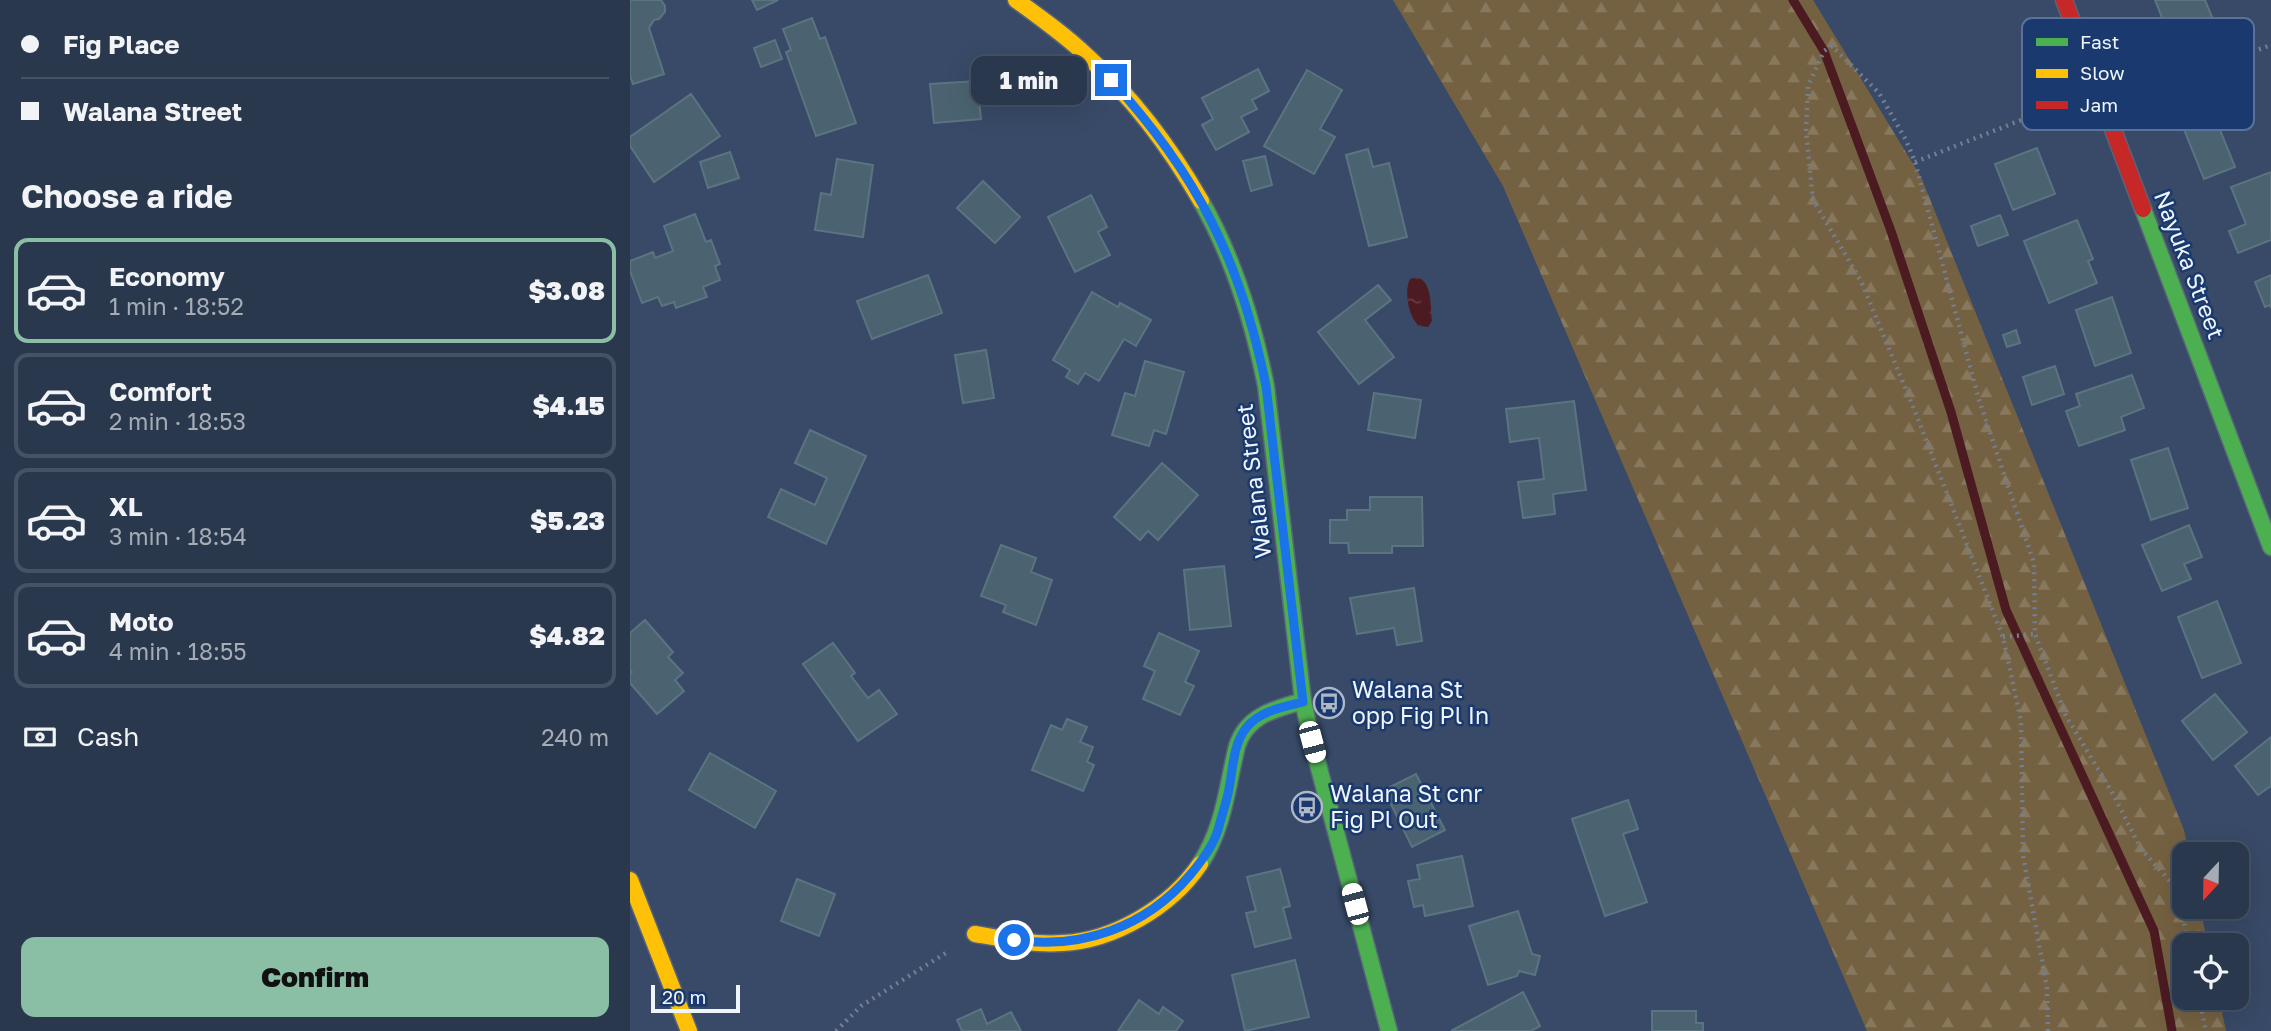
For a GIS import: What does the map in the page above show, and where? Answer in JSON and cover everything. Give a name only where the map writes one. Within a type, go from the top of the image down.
[{"type":"street","name":"Walana Street","points":[[1016,0],[1097,65],[1138,109],[1167,145],[1192,184],[1232,264],[1258,344],[1266,386],[1303,702],[1389,1031]]},
{"type":"street","name":"Nayuka Street","points":[[2064,0],[2071,18]]},
{"type":"street","name":"Nayuka Street","points":[[2114,130],[2271,547]]},
{"type":"street","points":[[975,934],[1033,943],[1076,942],[1117,930],[1152,911],[1202,861],[1217,834],[1237,741],[1248,725],[1267,712],[1303,702]]},
{"type":"street","points":[[630,880],[689,1031]]},
{"type":"path","points":[[2254,51],[2271,45]]},
{"type":"path","points":[[2048,1031],[2047,989],[2023,855],[2021,722],[2003,637],[1861,281],[1814,200],[1805,130],[1808,86],[1824,51],[1832,47],[1879,93],[1906,140],[1915,162],[1979,400],[2034,563],[2035,634],[2066,716],[2113,794],[2141,849],[2179,891],[2186,933]]},
{"type":"path","points":[[1915,162],[2022,120]]},
{"type":"path","points":[[2003,637],[2035,634]]},
{"type":"path","points":[[836,1031],[861,1006],[975,934]]},
{"type":"path","points":[[2202,1010],[2206,1031]]},
{"type":"green space","points":[[1393,0],[1813,0],[1921,177],[2184,830],[2186,842],[2172,842],[2172,919],[2203,919],[2205,933],[2172,933],[2172,1010],[2222,1010],[2226,1031],[1867,1031],[1503,186]]},
{"type":"water","points":[[1417,277],[1426,284],[1430,296],[1432,321],[1428,327],[1419,326],[1415,322],[1408,303],[1408,284],[1410,279]]},
{"type":"building","points":[[630,0],[661,0],[665,6],[665,12],[659,19],[654,20],[649,28],[664,74],[633,84],[630,75]]},
{"type":"building","points":[[752,0],[778,0],[757,10]]},
{"type":"building","points":[[2155,0],[2205,0],[2212,18],[2162,18]]},
{"type":"building","points":[[812,18],[820,39],[825,37],[856,123],[816,136],[786,52],[791,50],[783,29]]},
{"type":"building","points":[[775,40],[782,59],[761,67],[754,48]]},
{"type":"building","points":[[1258,69],[1269,91],[1252,100],[1257,109],[1241,117],[1249,132],[1216,150],[1202,125],[1213,119],[1202,98]]},
{"type":"building","points":[[1307,70],[1342,90],[1320,129],[1335,137],[1314,174],[1264,146]]},
{"type":"building","points":[[977,81],[981,119],[934,123],[930,84]]},
{"type":"building","points":[[691,94],[720,136],[654,182],[630,146],[630,137]]},
{"type":"building","points":[[2184,130],[2220,130],[2235,167],[2204,179]]},
{"type":"building","points":[[2037,148],[2055,194],[2013,210],[1995,164]]},
{"type":"building","points":[[1368,149],[1373,167],[1389,163],[1407,237],[1369,246],[1346,155]]},
{"type":"building","points":[[730,152],[739,178],[708,188],[700,162]]},
{"type":"building","points":[[1265,156],[1272,185],[1251,191],[1243,161]]},
{"type":"building","points":[[837,159],[873,165],[863,237],[815,230],[821,193],[831,195]]},
{"type":"building","points":[[2271,172],[2271,240],[2238,253],[2229,231],[2246,224],[2231,187]]},
{"type":"building","points":[[983,181],[1020,217],[995,243],[957,208]]},
{"type":"building","points":[[1091,195],[1107,227],[1098,232],[1110,255],[1075,272],[1048,217]]},
{"type":"building","points":[[695,214],[706,242],[711,240],[720,264],[715,266],[720,280],[703,287],[707,297],[676,308],[674,302],[662,306],[658,297],[642,303],[630,271],[630,261],[653,252],[655,258],[673,251],[664,226]]},
{"type":"building","points":[[2000,215],[2008,235],[1978,246],[1971,226]]},
{"type":"building","points":[[2077,220],[2093,259],[2088,261],[2097,283],[2049,303],[2024,241]]},
{"type":"building","points":[[928,275],[942,313],[872,339],[857,301]]},
{"type":"building","points":[[2271,275],[2271,308],[2270,305],[2265,307],[2255,282]]},
{"type":"building","points":[[1378,285],[1391,300],[1365,320],[1394,357],[1359,384],[1318,332]]},
{"type":"building","points":[[1092,292],[1118,307],[1120,303],[1151,320],[1136,346],[1124,339],[1099,381],[1085,373],[1078,384],[1066,377],[1070,370],[1053,360]]},
{"type":"building","points":[[2112,297],[2131,353],[2095,366],[2076,310]]},
{"type":"building","points":[[2016,330],[2020,343],[2007,347],[2003,335]]},
{"type":"building","points":[[986,350],[994,398],[963,403],[955,355]]},
{"type":"building","points":[[1145,361],[1184,372],[1166,434],[1154,430],[1149,446],[1112,435],[1125,393],[1135,396]]},
{"type":"building","points":[[2055,366],[2064,394],[2032,405],[2023,377]]},
{"type":"building","points":[[2132,375],[2144,408],[2121,417],[2125,430],[2079,446],[2066,411],[2080,406],[2076,394]]},
{"type":"building","points":[[1374,393],[1421,400],[1415,438],[1368,430]]},
{"type":"building","points":[[1574,401],[1586,490],[1553,494],[1555,514],[1523,518],[1518,482],[1544,479],[1539,438],[1510,442],[1506,409]]},
{"type":"building","points":[[810,430],[866,456],[826,544],[768,517],[781,489],[815,505],[827,478],[795,463]]},
{"type":"building","points":[[2168,448],[2188,508],[2151,520],[2131,460]]},
{"type":"building","points":[[1162,463],[1198,495],[1158,540],[1148,531],[1140,540],[1114,517]]},
{"type":"building","points":[[1370,497],[1422,497],[1423,546],[1392,546],[1392,553],[1349,553],[1348,543],[1330,543],[1330,520],[1347,520],[1347,510],[1370,510]]},
{"type":"building","points":[[2189,525],[2202,557],[2184,564],[2191,579],[2162,591],[2142,545]]},
{"type":"building","points":[[1001,545],[1036,558],[1031,572],[1052,580],[1036,625],[1003,612],[1006,605],[981,596]]},
{"type":"building","points":[[1224,566],[1231,626],[1190,630],[1184,570]]},
{"type":"building","points":[[1414,588],[1422,641],[1397,645],[1394,628],[1357,634],[1350,598]]},
{"type":"building","points":[[2217,601],[2241,663],[2202,678],[2178,617]]},
{"type":"building","points":[[645,620],[673,652],[668,657],[683,673],[675,680],[684,691],[657,714],[630,683],[630,633]]},
{"type":"building","points":[[1159,633],[1199,651],[1185,682],[1194,686],[1180,715],[1143,699],[1155,671],[1144,666]]},
{"type":"building","points":[[833,643],[855,673],[851,676],[868,698],[879,690],[897,714],[858,741],[803,664]]},
{"type":"building","points":[[2215,694],[2247,732],[2213,760],[2182,721]]},
{"type":"building","points":[[1067,719],[1087,727],[1080,742],[1093,747],[1087,762],[1094,765],[1083,791],[1032,770],[1051,725],[1062,730]]},
{"type":"building","points":[[2271,737],[2271,786],[2258,795],[2235,766]]},
{"type":"building","points":[[710,753],[776,791],[755,828],[689,790]]},
{"type":"building","points":[[1416,774],[1445,830],[1412,847],[1384,790]]},
{"type":"building","points":[[1628,800],[1638,829],[1623,834],[1647,902],[1605,916],[1572,819]]},
{"type":"building","points":[[1462,856],[1473,906],[1425,916],[1423,905],[1414,907],[1408,881],[1420,879],[1417,865]]},
{"type":"building","points":[[1280,869],[1290,906],[1283,908],[1291,938],[1255,947],[1246,913],[1256,911],[1247,877]]},
{"type":"building","points":[[797,879],[835,894],[819,936],[781,921]]},
{"type":"building","points":[[1518,911],[1532,954],[1540,956],[1535,975],[1519,971],[1517,976],[1488,985],[1469,926]]},
{"type":"building","points":[[1295,960],[1309,1017],[1245,1031],[1232,975]]},
{"type":"building","points":[[1523,992],[1540,1026],[1531,1031],[1451,1031]]},
{"type":"building","points":[[1139,1000],[1159,1014],[1163,1007],[1183,1021],[1176,1031],[1118,1031]]},
{"type":"building","points":[[981,1009],[987,1024],[1011,1012],[1021,1031],[962,1031],[957,1020]]},
{"type":"building","points":[[1652,1011],[1696,1011],[1696,1023],[1703,1023],[1703,1031],[1652,1031]]},
{"type":"waterway","points":[[1793,0],[1824,51],[1891,231],[1951,412],[2006,610],[2154,931],[2172,1031]]},
{"type":"traffic: fast","points":[[1201,201],[1233,268],[1261,362],[1303,701],[1389,1031]]},
{"type":"traffic: fast","points":[[2143,209],[2271,547]]},
{"type":"traffic: fast","points":[[1200,864],[1220,822],[1237,746],[1242,735],[1263,715],[1303,701]]},
{"type":"traffic: slow","points":[[1016,0],[1071,42],[1120,89],[1164,143],[1201,201]]},
{"type":"traffic: slow","points":[[975,934],[1051,943],[1081,941],[1101,936],[1139,919],[1157,907],[1188,880],[1200,864]]},
{"type":"traffic: slow","points":[[630,880],[689,1031]]},
{"type":"traffic: jam","points":[[2064,0],[2071,18]]},
{"type":"traffic: jam","points":[[2113,130],[2143,209]]},
{"type":"place","name":"Walana St opp Fig Pl In","points":[[1329,703]]},
{"type":"place","name":"Walana St cnr Fig Pl Out","points":[[1307,807]]},
{"type":"route","points":[[1014,940],[1033,943],[1076,942],[1117,930],[1152,911],[1181,886],[1202,861],[1217,834],[1237,741],[1248,725],[1267,712],[1303,702],[1266,386],[1258,344],[1245,301],[1232,264],[1192,184],[1167,145],[1111,80]]}]
